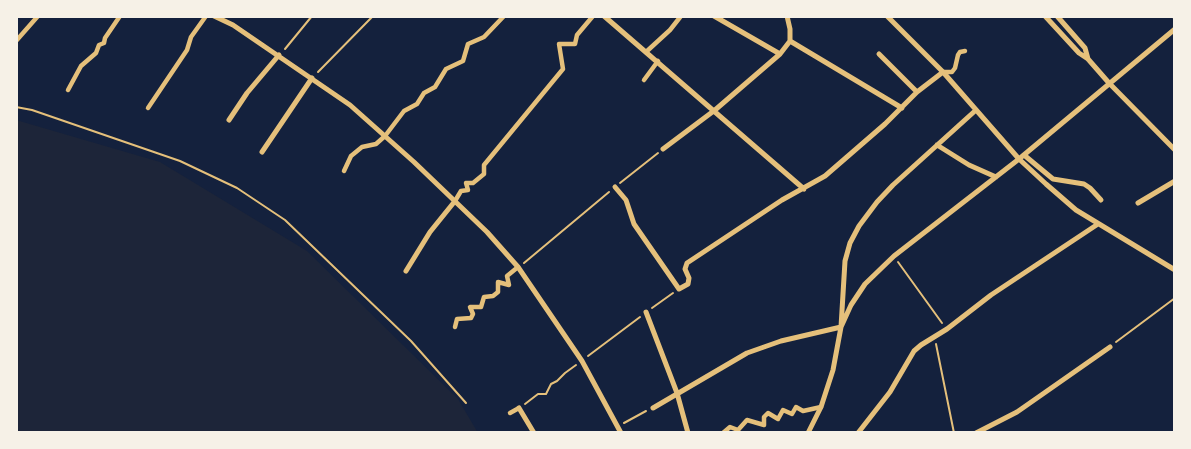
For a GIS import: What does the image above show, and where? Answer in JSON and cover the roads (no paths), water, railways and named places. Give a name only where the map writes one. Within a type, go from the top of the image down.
[{"type":"street","points":[[16,41],[38,16]]},
{"type":"street","points":[[68,90],[81,66],[96,53],[99,45],[104,43],[105,38],[120,16]]},
{"type":"street","points":[[148,108],[187,50],[191,37],[206,16]]},
{"type":"street","points":[[214,16],[233,25],[279,55],[350,106],[455,201],[518,267],[582,361],[621,433]]},
{"type":"street","points":[[344,171],[351,156],[362,147],[376,144],[385,136],[404,111],[417,104],[424,93],[435,87],[446,69],[463,61],[468,44],[484,37],[504,16]]},
{"type":"street","points":[[406,270],[430,232],[462,191],[468,190],[466,183],[473,183],[484,174],[484,165],[563,69],[559,44],[576,44],[577,35],[593,16]]},
{"type":"street","points":[[604,16],[804,188]]},
{"type":"street","points":[[646,52],[670,30],[681,16]]},
{"type":"street","points":[[714,16],[780,54]]},
{"type":"street","points":[[663,149],[714,110],[780,54],[790,41],[788,16]]},
{"type":"street","points":[[887,16],[943,72],[1021,157],[1076,210],[1175,270]]},
{"type":"street","points":[[1045,16],[1175,150]]},
{"type":"street","points":[[1057,16],[1085,48],[1088,59]]},
{"type":"street","points":[[841,327],[851,304],[865,284],[894,256],[1021,157],[1175,29]]},
{"type":"street","points":[[790,41],[902,108]]},
{"type":"street","points":[[615,187],[626,200],[634,224],[679,289],[688,284],[689,278],[685,269],[687,263],[782,200],[825,176],[902,108],[917,92],[943,72],[952,72],[958,55],[960,52],[965,51]]},
{"type":"street","points":[[879,54],[917,92]]},
{"type":"street","points":[[228,120],[247,93],[279,55]]},
{"type":"street","points":[[644,80],[658,61]]},
{"type":"street","points":[[262,152],[312,78]]},
{"type":"street","points":[[808,433],[821,407],[833,370],[841,327],[844,261],[850,243],[872,207],[893,185],[976,110]]},
{"type":"street","points":[[937,145],[969,165],[996,177]]},
{"type":"street","points":[[1021,157],[1053,178],[1084,184],[1101,200]]},
{"type":"street","points":[[1138,203],[1175,181]]},
{"type":"street","points":[[858,433],[890,392],[914,351],[991,295],[1098,224]]},
{"type":"street","points":[[455,326],[457,318],[471,318],[473,314],[470,307],[481,307],[484,297],[493,296],[498,292],[498,282],[509,285],[507,276],[518,267]]},
{"type":"street","points":[[646,312],[677,393],[688,433]]},
{"type":"street","points":[[653,408],[747,353],[781,341],[841,327]]},
{"type":"street","points":[[976,433],[1017,412],[1110,347]]},
{"type":"street","points":[[723,433],[730,428],[738,430],[747,420],[764,424],[764,417],[768,413],[778,419],[783,410],[792,414],[796,407],[804,411],[821,407]]},
{"type":"street","points":[[510,413],[519,408],[534,433]]}]
